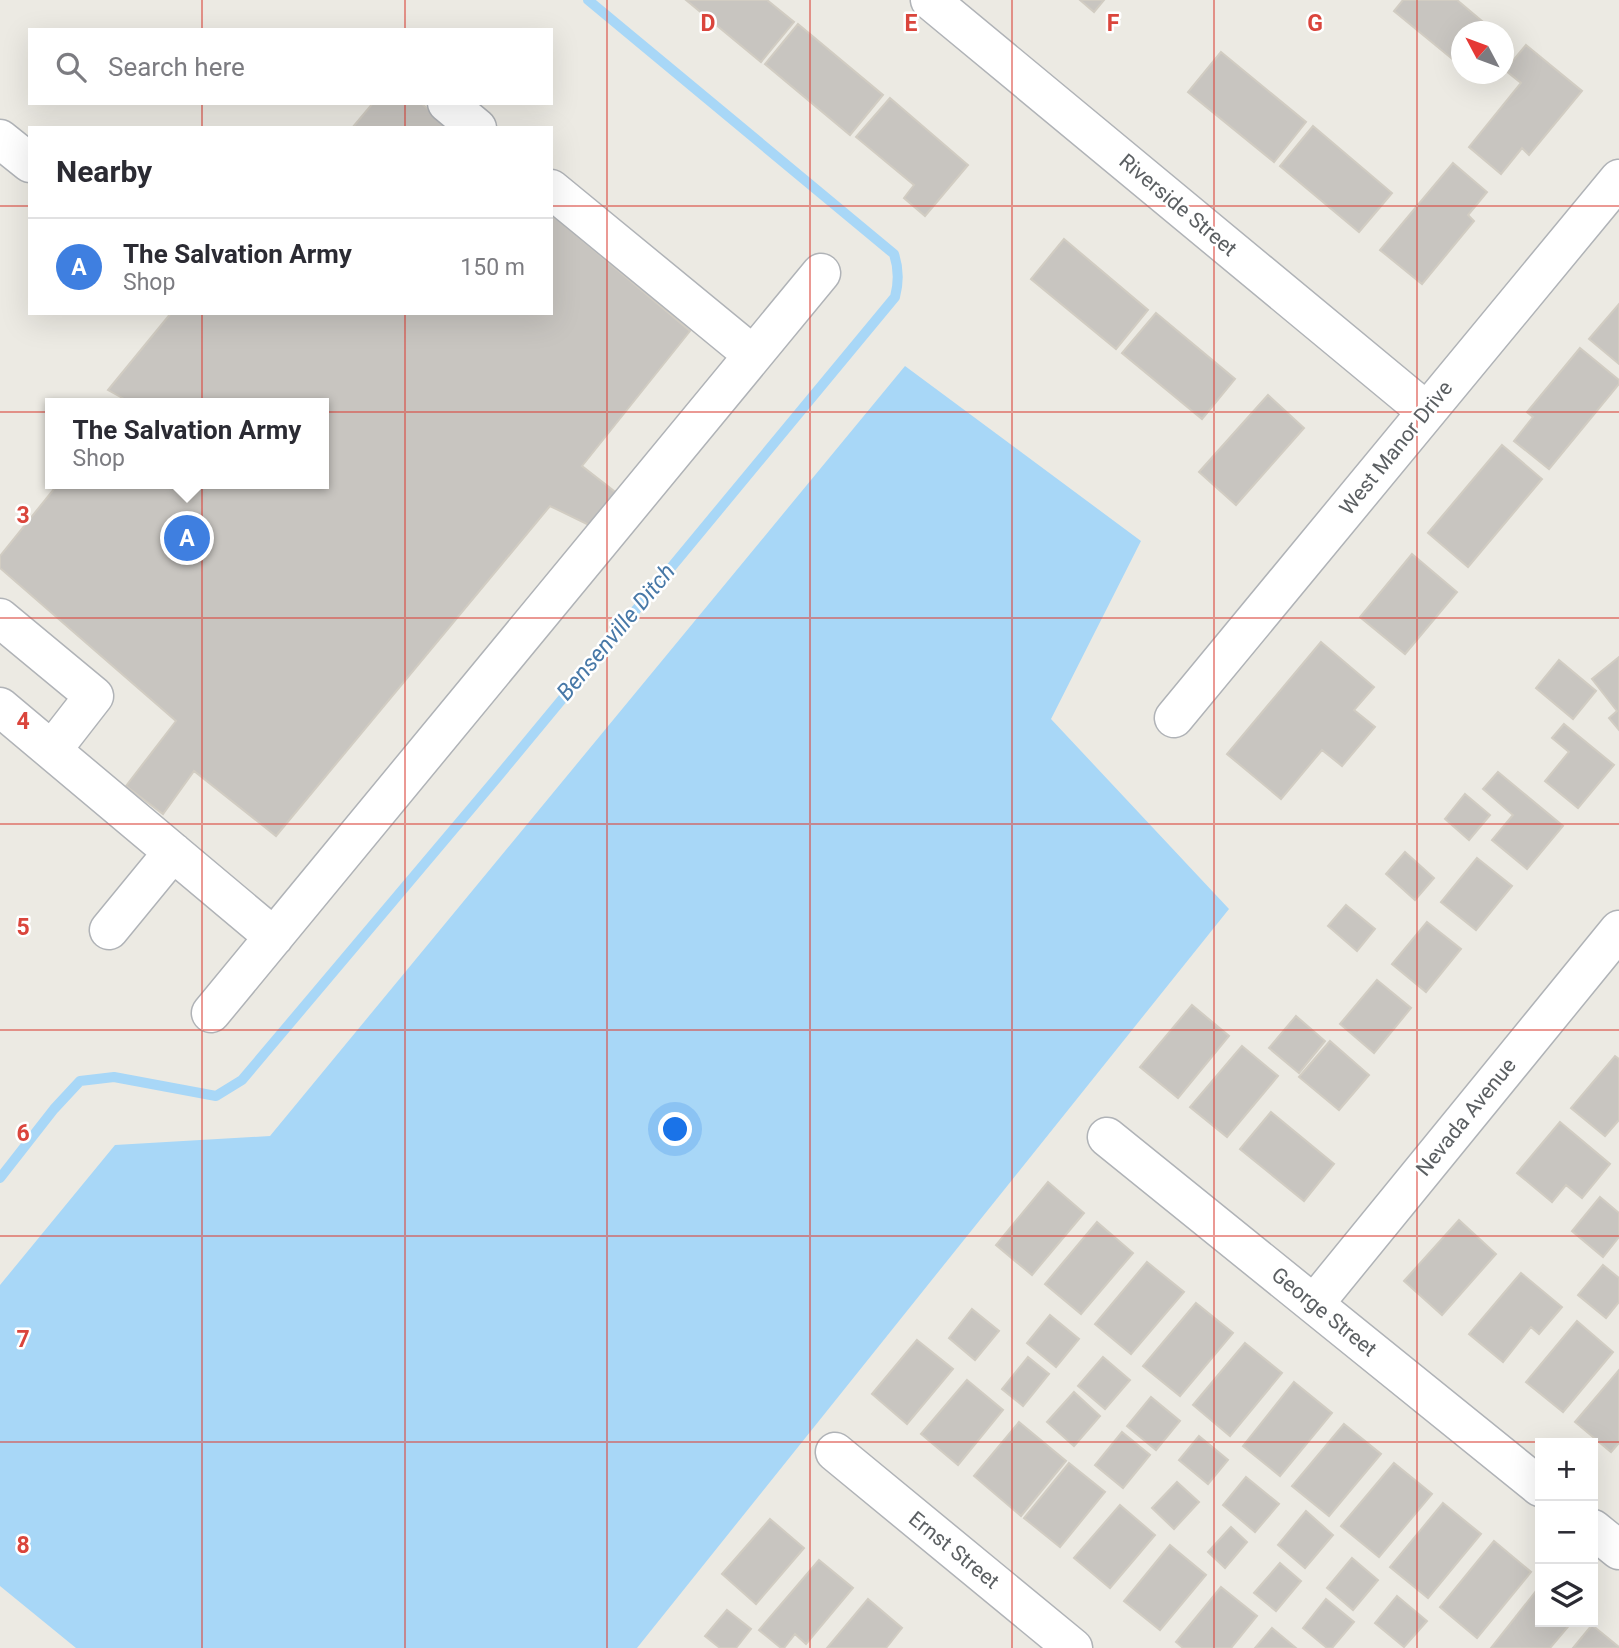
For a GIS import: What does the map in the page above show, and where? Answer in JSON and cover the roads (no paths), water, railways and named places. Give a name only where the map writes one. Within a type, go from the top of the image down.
[{"type":"street","name":"Riverside Street","points":[[930,0],[1426,411]]},
{"type":"street","points":[[449,105],[475,126]]},
{"type":"street","points":[[0,139],[28,161]]},
{"type":"street","name":"West Manor Drive","points":[[1174,718],[1619,180]]},
{"type":"street","points":[[553,191],[753,355]]},
{"type":"street","points":[[211,1013],[821,273]]},
{"type":"street","points":[[0,618],[94,696],[52,750]]},
{"type":"street","points":[[0,707],[274,937]]},
{"type":"street","points":[[109,930],[173,852]]},
{"type":"street","name":"Nevada Avenue","points":[[1314,1304],[1619,930]]},
{"type":"street","name":"George Street","points":[[1107,1137],[1535,1483]]},
{"type":"street","name":"Ernst Street","points":[[835,1452],[1073,1648]]},
{"type":"street","points":[[1598,1533],[1619,1550]]},
{"type":"water","points":[[905,366],[1141,541],[1051,719],[1229,909],[637,1648],[76,1648],[0,1586],[0,1285],[115,1145],[270,1136]]},
{"type":"waterway","name":"Bensenville Ditch","points":[[0,1178],[54,1109],[80,1081],[114,1077],[216,1096],[242,1080],[496,779],[895,297],[898,276],[894,254],[588,0]]},
{"type":"place","name":"The Salvation Army","points":[[187,538]]}]
